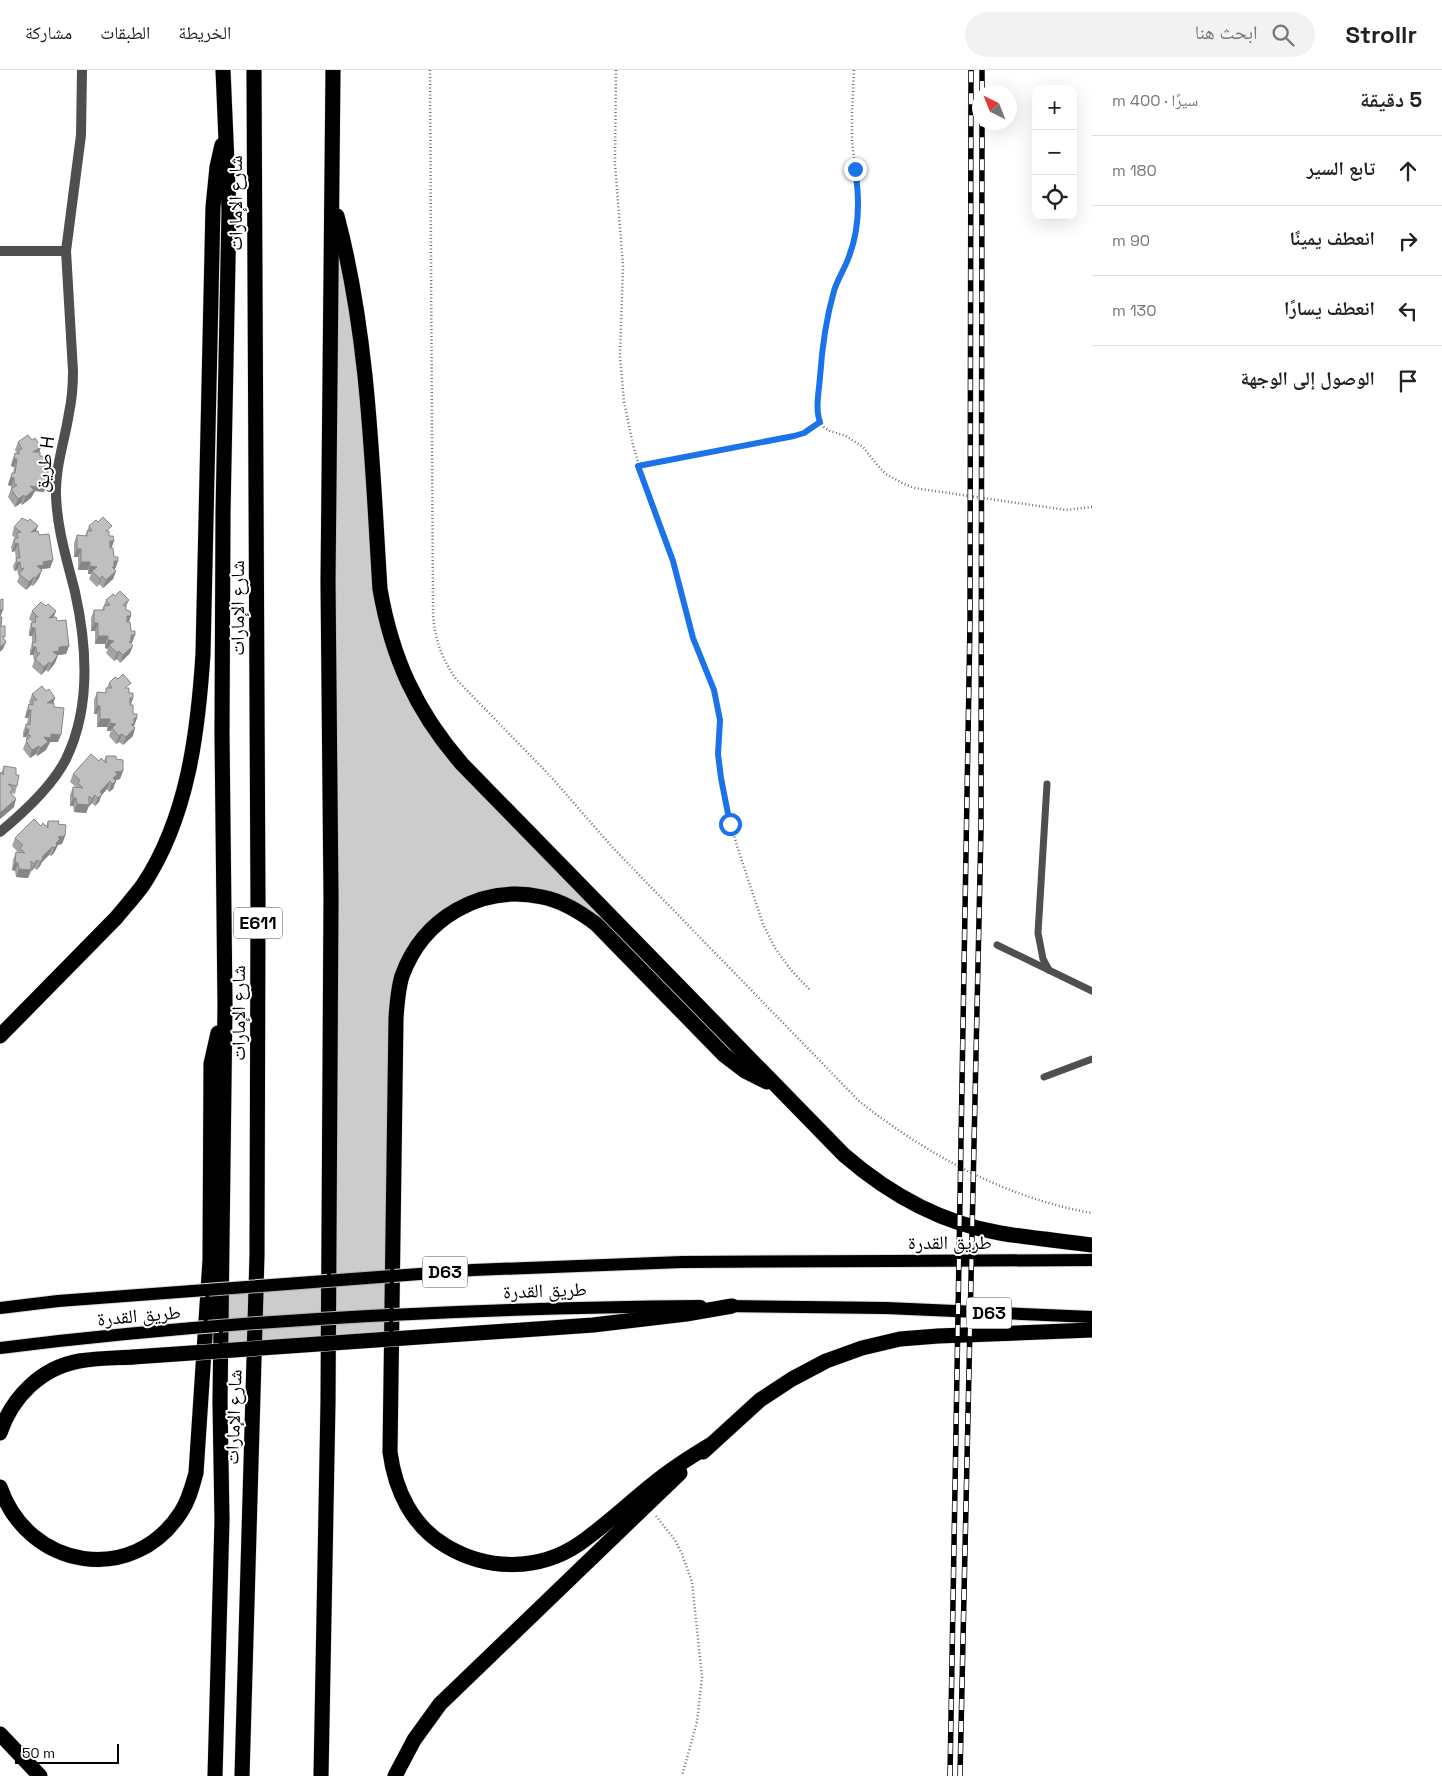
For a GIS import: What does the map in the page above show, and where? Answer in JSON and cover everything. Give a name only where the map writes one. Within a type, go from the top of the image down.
[{"type":"highway","points":[[215,1776],[222,1520],[220,1402],[225,1005],[222,513],[229,210],[224,70]]},
{"type":"highway","name":"شارع الإمارات","points":[[242,1776],[258,1255],[254,70]]},
{"type":"highway","points":[[320,1776],[328,1392],[331,908],[328,582],[333,70]]},
{"type":"highway","points":[[0,1036],[132,900],[144,883],[166,841],[186,780],[194,744],[203,654],[213,207],[217,167],[227,122]]},
{"type":"highway","points":[[332,198],[349,267],[361,343],[370,426],[382,598],[392,644],[413,696],[443,743],[860,1169],[917,1205],[951,1220],[1001,1233],[1092,1245]]},
{"type":"highway","points":[[710,1445],[668,1472],[580,1543],[554,1557],[540,1561],[519,1564],[497,1564],[469,1557],[456,1552],[436,1539],[419,1523],[396,1483],[390,1452],[397,997],[409,959],[433,927],[449,914],[484,898],[504,894],[524,894],[543,897],[562,903],[580,912],[596,924],[724,1055],[745,1071],[776,1085]]},
{"type":"highway","points":[[0,1487],[4,1499],[18,1522],[38,1541],[62,1554],[89,1559],[116,1558],[129,1554],[154,1541],[174,1522],[188,1499],[196,1473],[210,1260],[211,1064],[225,1005]]},
{"type":"highway","points":[[0,1433],[8,1413],[20,1396],[34,1382],[52,1370],[78,1361],[593,1325],[732,1306]]},
{"type":"highway","points":[[395,1776],[414,1740],[445,1699],[710,1445],[760,1400],[792,1379],[826,1361],[862,1348],[900,1340],[938,1336],[1092,1330]]},
{"type":"highway","points":[[0,1734],[40,1776]]},
{"type":"main road","name":"طريق القدرة","points":[[0,1308],[58,1300],[473,1270],[682,1262],[1092,1260]]},
{"type":"main road","name":"طريق القدرة","points":[[0,1348],[178,1330],[359,1317],[541,1309],[732,1306],[886,1308],[1092,1317]]},
{"type":"street","name":"طريق H","points":[[0,832],[42,793],[66,760],[80,723],[84,677],[82,633],[75,592],[58,525],[56,494],[58,462],[70,412],[72,391],[73,371],[66,251],[81,135],[82,70]]},
{"type":"street","points":[[0,251],[66,251]]},
{"type":"lane","points":[[1047,784],[1038,933],[1043,959],[1049,970]]},
{"type":"lane","points":[[997,945],[1092,991]]},
{"type":"lane","points":[[1044,1077],[1092,1059]]},
{"type":"path","points":[[430,70],[433,615],[437,642],[448,668],[456,679],[552,778],[613,848],[860,1102],[900,1132],[969,1172],[1022,1195],[1050,1204],[1092,1213]]},
{"type":"path","points":[[616,70],[615,164],[623,266],[620,357],[624,402],[638,466],[673,561],[693,638],[714,690],[720,720],[718,754],[724,801],[737,846],[763,924],[775,948],[791,970],[810,990]]},
{"type":"path","points":[[854,70],[852,142],[859,199],[858,214],[853,244],[835,288],[827,320],[819,390],[818,417],[820,422],[830,431],[855,440],[886,474],[914,488],[1066,510],[1092,507]]},
{"type":"path","points":[[638,466],[794,436],[804,433],[820,422]]},
{"type":"path","points":[[646,1506],[675,1540],[692,1582],[702,1677],[697,1722],[682,1776]]},
{"type":"highlighted area","points":[[332,198],[349,267],[361,343],[380,589],[392,644],[413,696],[462,764],[776,1085],[745,1071],[724,1055],[580,912],[543,897],[524,894],[504,895],[466,905],[449,914],[420,942],[402,978],[397,997],[391,1339],[221,1351],[221,1326],[205,1328],[208,1289],[329,1280]]},
{"type":"building","points":[[28,435],[32,440],[35,438],[41,447],[33,452],[40,452],[40,456],[49,457],[47,484],[37,483],[36,487],[30,486],[34,490],[25,497],[24,495],[18,499],[11,489],[17,485],[14,484],[14,478],[11,477],[12,473],[15,473],[17,459],[14,458],[15,453],[19,454],[19,449],[22,449],[18,442]]},
{"type":"building","points":[[103,517],[112,526],[106,531],[109,531],[109,536],[113,536],[114,541],[110,541],[110,548],[113,548],[114,557],[118,557],[118,561],[114,561],[114,567],[112,567],[116,571],[106,580],[102,576],[100,579],[92,571],[97,567],[90,566],[90,562],[81,562],[81,549],[77,549],[77,535],[87,536],[87,531],[92,531],[89,526],[96,520],[98,522]]},
{"type":"building","points":[[22,518],[28,521],[30,519],[38,526],[31,532],[38,531],[39,535],[49,534],[53,560],[43,562],[44,565],[37,566],[42,570],[36,578],[34,577],[29,582],[19,574],[24,568],[21,569],[20,562],[17,563],[16,558],[20,558],[18,543],[15,544],[14,539],[18,538],[17,533],[21,532],[14,527]]},
{"type":"building","points":[[120,591],[129,600],[123,605],[126,606],[126,610],[130,611],[131,616],[127,616],[127,622],[130,622],[131,631],[135,631],[135,635],[131,635],[131,642],[129,641],[133,646],[123,655],[119,651],[117,653],[109,645],[114,641],[108,640],[108,636],[98,636],[98,623],[94,623],[94,610],[104,610],[104,606],[110,605],[106,600],[113,594],[115,596]]},
{"type":"building","points":[[3,599],[3,610],[0,610],[0,600]]},
{"type":"building","points":[[41,602],[46,606],[48,604],[56,611],[49,618],[56,617],[57,621],[66,620],[69,646],[59,647],[59,651],[53,652],[58,655],[51,664],[49,662],[44,667],[35,659],[40,653],[37,653],[36,647],[33,647],[32,643],[36,642],[35,628],[32,628],[31,623],[36,622],[35,617],[38,617],[32,611]]},
{"type":"building","points":[[0,617],[2,617],[1,626],[5,626],[5,637],[2,636],[6,642],[0,647]]},
{"type":"building","points":[[123,674],[131,683],[125,688],[129,688],[129,693],[133,693],[133,698],[130,698],[130,705],[133,705],[133,714],[137,714],[137,718],[134,718],[134,724],[131,724],[135,728],[126,737],[122,734],[119,736],[112,728],[116,724],[110,723],[110,719],[100,719],[100,706],[97,706],[97,692],[106,693],[106,688],[112,688],[109,683],[115,677],[118,679]]},
{"type":"building","points":[[42,686],[46,691],[49,689],[55,698],[47,703],[54,703],[54,707],[64,708],[61,735],[51,734],[51,738],[44,737],[48,742],[40,748],[39,746],[32,750],[26,741],[31,736],[28,735],[29,729],[26,729],[26,724],[30,725],[31,710],[28,710],[29,704],[33,705],[33,700],[37,700],[32,694]]},
{"type":"building","points":[[91,754],[99,761],[101,758],[106,763],[106,756],[116,756],[116,759],[123,760],[123,771],[115,772],[118,774],[113,778],[116,781],[112,784],[110,781],[100,792],[102,794],[98,798],[95,795],[92,799],[89,796],[89,805],[77,804],[76,798],[73,798],[73,787],[83,788],[78,783],[80,780],[73,774]]},
{"type":"building","points":[[4,766],[16,768],[16,775],[19,775],[17,786],[8,784],[13,789],[10,792],[16,799],[0,813],[0,772],[3,775]]},
{"type":"building","points":[[34,819],[41,826],[43,823],[48,828],[48,821],[59,821],[58,824],[66,825],[65,836],[58,837],[60,839],[56,843],[57,845],[54,848],[52,847],[42,857],[40,862],[37,860],[34,864],[31,861],[31,870],[19,869],[18,863],[15,862],[16,852],[25,853],[20,848],[23,845],[15,838]]},
{"type":"railway","points":[[950,1776],[970,622],[971,70]]},
{"type":"railway","points":[[982,70],[982,85]]},
{"type":"railway","points":[[960,1776],[981,829],[982,130]]},
{"type":"route","points":[[730,824],[724,801],[718,754],[720,737],[718,703],[710,677],[693,638],[673,561],[638,466],[794,436],[804,433],[820,422],[818,417],[819,390],[824,337],[835,288],[848,259],[856,229],[859,199],[855,169]]}]
